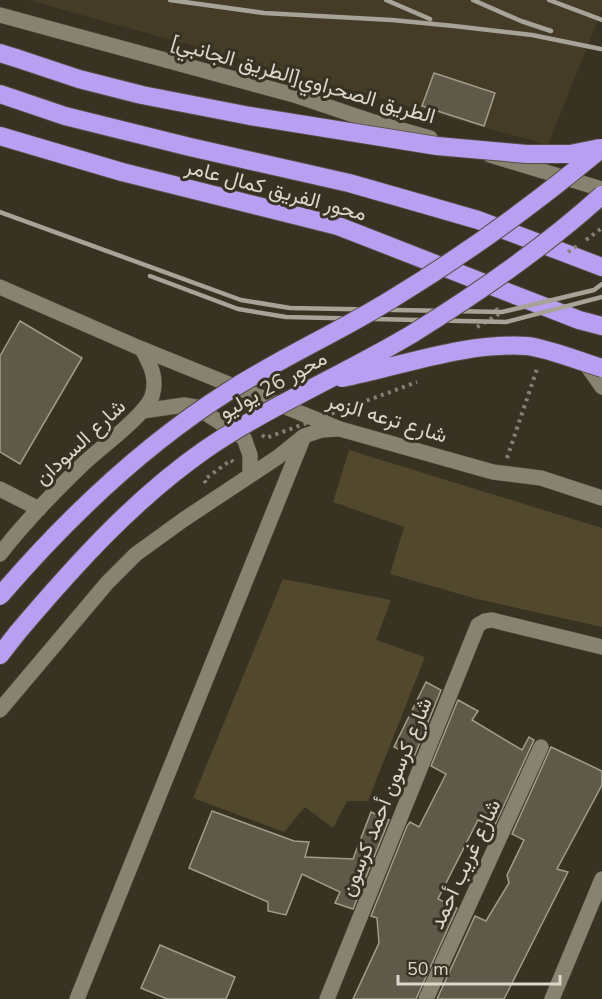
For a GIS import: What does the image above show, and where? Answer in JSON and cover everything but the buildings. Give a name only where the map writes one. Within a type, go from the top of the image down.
[{"type":"highway","points":[[8,56],[79,79],[142,95],[250,116],[437,146],[526,154],[570,154],[602,148]]},
{"type":"highway","name":"محور الفريق كمال عامر","points":[[0,94],[76,118],[190,147],[349,183],[426,205],[478,220],[602,267]]},
{"type":"highway","name":"محور الفريق كمال عامر","points":[[0,136],[122,172],[338,226],[579,320],[602,326]]},
{"type":"highway","name":"محور 26 يوليو","points":[[0,596],[56,534],[138,457],[228,391],[283,358],[389,301],[442,267],[496,231],[602,148]]},
{"type":"highway","name":"محور 26 يوليو","points":[[0,655],[87,553],[164,482],[206,450],[253,421],[411,334],[468,297],[581,214],[599,190]]},
{"type":"highway","points":[[326,381],[463,350],[489,347],[529,346],[594,366]]},
{"type":"street","name":"الطريق الصحراوي[الطريق الجانبي]","points":[[0,15],[294,95],[374,123],[599,190]]},
{"type":"street","name":"شارع ترعه الزمر","points":[[0,287],[142,349],[340,429],[500,474],[541,478],[602,498]]},
{"type":"street","name":"شارع السودان","points":[[0,554],[39,508],[80,466],[143,411],[151,398],[155,382],[151,366],[142,349]]},
{"type":"street","points":[[594,366],[602,387]]},
{"type":"street","points":[[143,411],[184,405],[196,407],[244,438],[250,455],[250,475]]},
{"type":"street","points":[[0,710],[106,583],[136,554],[278,457],[304,436],[322,429],[340,429]]},
{"type":"street","points":[[77,999],[304,436]]},
{"type":"street","points":[[0,489],[39,508]]},
{"type":"street","name":"شارع كرسون أحمد كرسون","points":[[327,999],[478,625],[492,620],[602,647]]},
{"type":"street","name":"شارع غريب أحمد","points":[[426,999],[541,747]]},
{"type":"street","points":[[552,999],[602,879]]},
{"type":"path","points":[[580,244],[602,228]]},
{"type":"path","points":[[477,327],[499,314]]},
{"type":"path","points":[[500,474],[538,366],[527,362]]},
{"type":"path","points":[[252,437],[260,434],[266,438],[422,380]]},
{"type":"path","points":[[195,482],[227,457]]},
{"type":"shaded area","points":[[28,0],[602,0],[602,10],[548,145]]},
{"type":"shaded area","points":[[349,450],[602,528],[602,627],[477,599],[390,574],[404,527],[333,502]]},
{"type":"shaded area","points":[[283,579],[391,600],[376,640],[425,657],[368,801],[347,801],[333,828],[305,807],[284,832],[193,798]]},
{"type":"railway","points":[[170,0],[264,13],[454,26],[532,35],[601,49]]},
{"type":"railway","points":[[386,0],[430,19]]},
{"type":"railway","points":[[473,0],[551,31]]},
{"type":"railway","points":[[549,0],[602,20]]},
{"type":"railway","points":[[0,212],[241,300],[290,308],[502,312],[594,290],[602,284]]},
{"type":"railway","points":[[150,276],[238,309],[286,317],[506,322],[602,297]]}]
